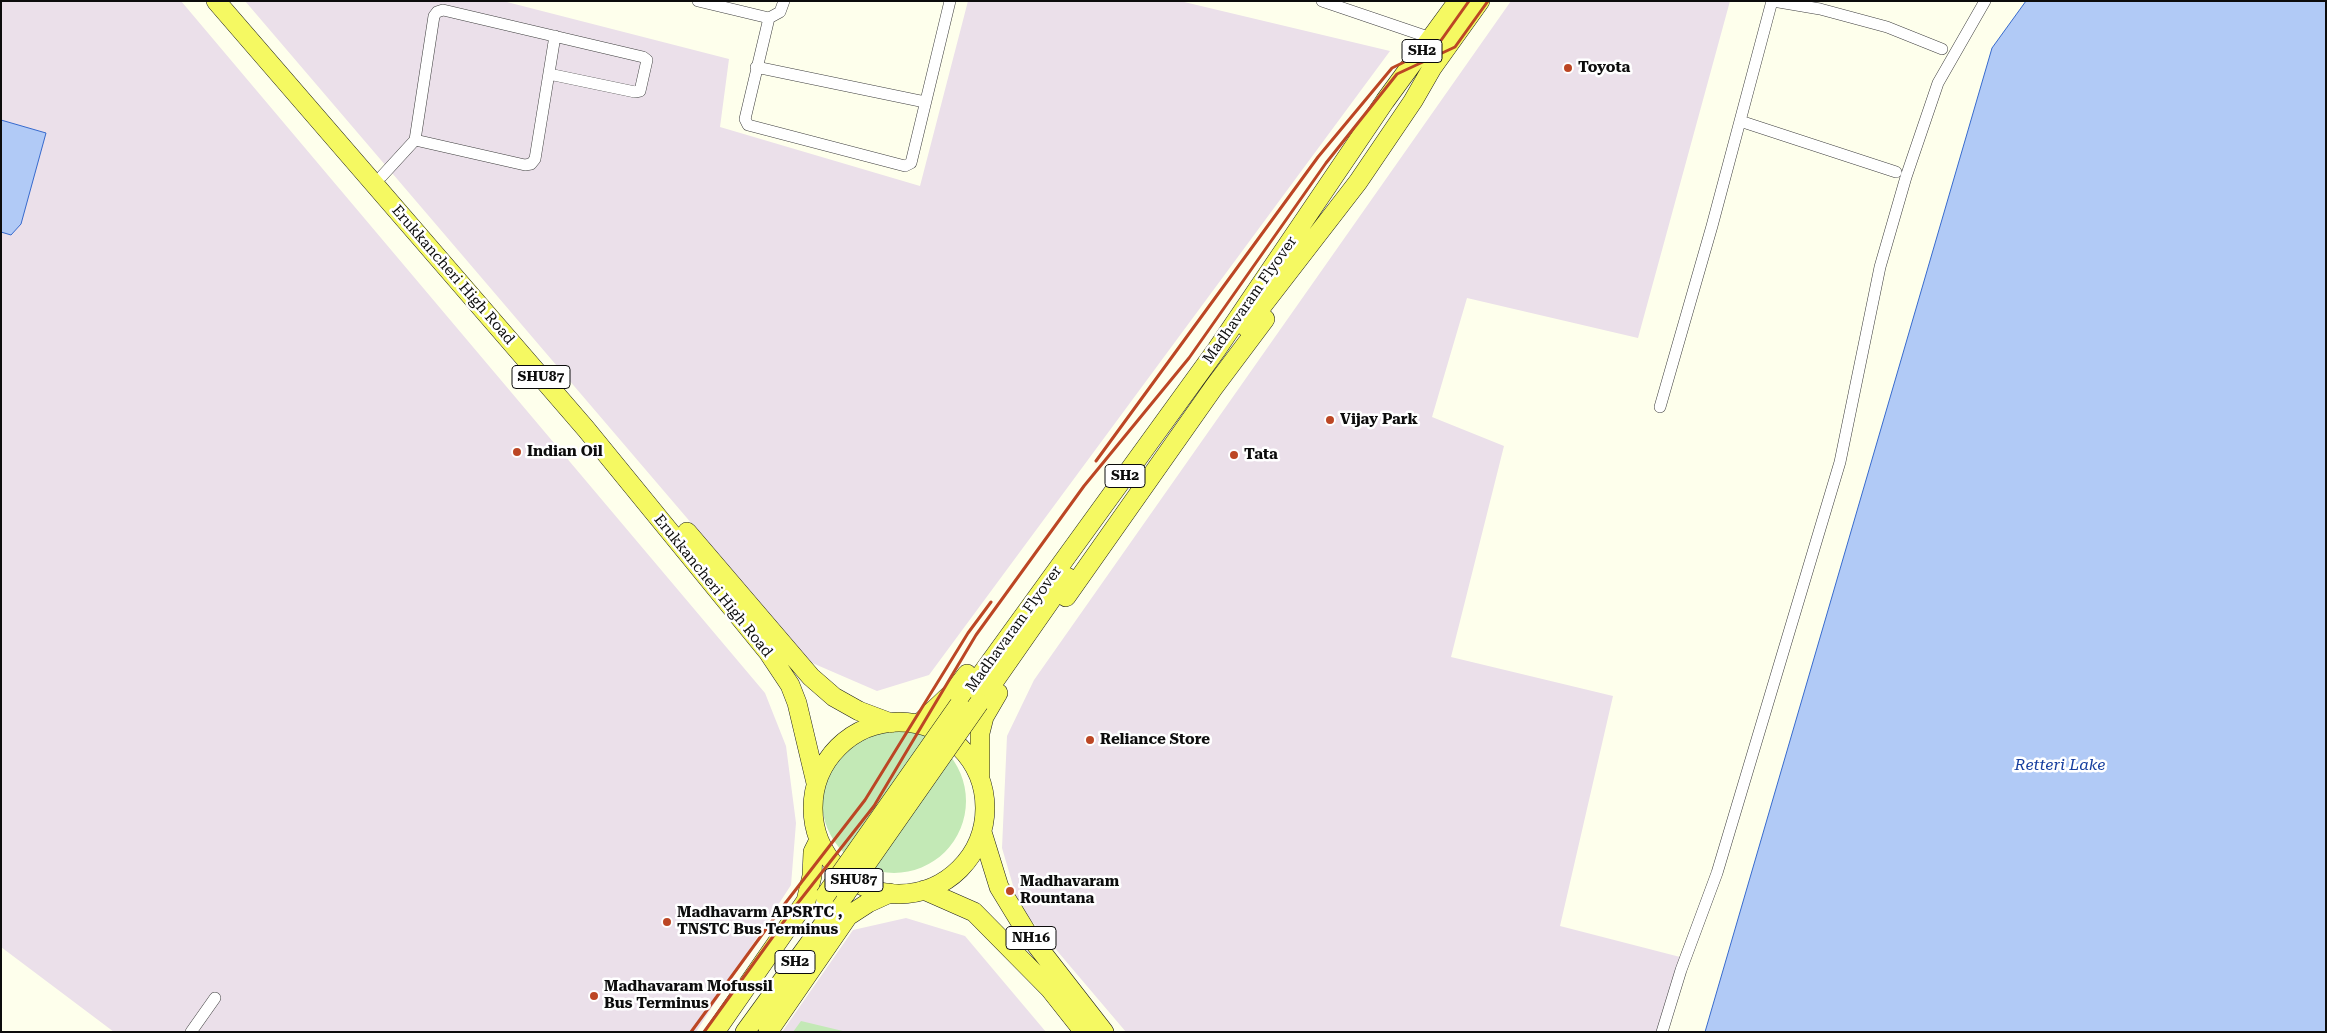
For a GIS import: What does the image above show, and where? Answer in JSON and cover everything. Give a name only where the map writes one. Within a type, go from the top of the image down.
[{"type":"main road","name":"Erukkancheri High Road","points":[[216,1],[586,429],[768,652],[790,685],[816,783]]},
{"type":"main road","name":"SHU87","points":[[232,1],[753,612],[834,697],[859,711],[891,724]]},
{"type":"main road","name":"SH2","points":[[1301,226],[1458,1]]},
{"type":"main road","name":"SH2","points":[[1299,250],[1358,182],[1414,101],[1432,68],[1480,1]]},
{"type":"main road","points":[[919,724],[954,691],[978,660],[1285,233],[1301,226]]},
{"type":"main road","name":"Madhavaram Flyover","points":[[745,1032],[1299,250],[1301,226]]},
{"type":"main road","points":[[980,776],[980,733],[991,703],[1214,387],[1312,258],[1299,250]]},
{"type":"main road","name":"Madhavaram Flyover","points":[[727,1032],[964,697],[1217,349],[1299,250]]},
{"type":"main road","points":[[796,703],[822,686]]},
{"type":"main road","name":"SHU87","points":[[891,724],[919,724],[945,735],[966,753],[980,776],[986,803],[982,832],[970,857],[950,877],[924,890],[907,893],[890,893],[868,888],[847,876],[831,860],[819,840],[813,812],[816,783],[827,760],[844,741],[867,728],[891,724]]},
{"type":"main road","name":"NH16","points":[[982,832],[999,887],[1027,933],[1104,1032]]},
{"type":"main road","points":[[715,1032],[806,901],[812,876],[813,852],[819,840]]},
{"type":"main road","name":"NH16","points":[[924,890],[974,912],[1050,989],[1084,1032]]},
{"type":"main road","points":[[768,1032],[848,916],[868,903],[890,893]]},
{"type":"street","points":[[698,1],[769,18],[780,12],[784,1]]},
{"type":"street","points":[[769,18],[744,119],[748,125],[906,166],[911,163],[950,1]]},
{"type":"street","points":[[1322,1],[1354,6],[1431,38]]},
{"type":"street","points":[[1660,407],[1772,1],[1821,5],[1887,27],[1942,49]]},
{"type":"street","points":[[1662,1032],[1717,872],[1753,758],[1840,462],[1880,266],[1906,177],[1938,83],[1985,1]]},
{"type":"street","points":[[382,176],[415,140],[434,16],[437,12],[443,10],[555,36],[643,57],[647,62],[642,86],[640,91],[635,92],[549,74]]},
{"type":"street","points":[[415,140],[525,165],[532,164],[535,159],[555,36]]},
{"type":"street","points":[[756,67],[925,102]]},
{"type":"street","points":[[1740,121],[1896,172]]},
{"type":"street","points":[[191,1032],[215,998]]},
{"type":"shaded area","points":[[1,1],[181,1],[765,693],[786,746],[796,823],[791,885],[696,1032],[114,1032],[1,947]]},
{"type":"shaded area","points":[[245,1],[503,1],[729,59],[720,127],[920,186],[968,1],[1180,1],[1390,51],[929,675],[877,691],[810,662]]},
{"type":"shaded area","points":[[1511,1],[1730,1],[1638,338],[1467,298],[1432,417],[1504,446],[1451,657],[1613,696],[1560,926],[1684,958],[1664,1032],[1126,1032],[1019,906],[1002,848],[1007,736],[1034,680]]},
{"type":"shaded area","points":[[906,918],[965,936],[1046,1032],[782,1032],[853,930]]},
{"type":"green space","points":[[894,729],[922,734],[945,750],[961,773],[966,801],[961,829],[945,852],[922,868],[894,873],[866,868],[843,852],[827,829],[822,801],[827,773],[843,750],[866,734]]},
{"type":"green space","points":[[801,1021],[847,1032],[793,1032]]},
{"type":"water","name":"Retteri Lake","points":[[2026,1],[2326,1],[2326,1032],[1705,1032],[1992,48]]},
{"type":"water","points":[[1,120],[46,133],[21,224],[11,235],[1,232]]},
{"type":"railway","points":[[1096,461],[1318,157],[1392,68],[1437,46],[1469,1]]},
{"type":"railway","points":[[704,1032],[790,913],[874,806],[976,635],[1084,486],[1189,358],[1326,163],[1397,74],[1455,47],[1488,1]]},
{"type":"railway","points":[[691,1032],[780,910],[865,800],[968,633],[991,602]]},
{"type":"place","name":"Toyota","points":[[1568,68]]},
{"type":"place","name":"Vijay Park","points":[[1330,420]]},
{"type":"place","name":"Indian Oil","points":[[517,452]]},
{"type":"place","name":"Tata","points":[[1234,455]]},
{"type":"place","name":"Reliance Store","points":[[1090,740]]},
{"type":"place","name":"Madhavaram Rountana","points":[[1010,891]]},
{"type":"place","name":"Madhavarm APSRTC , TNSTC Bus Terminus","points":[[667,922]]},
{"type":"place","name":"Madhavaram Mofussil Bus Terminus","points":[[594,996]]}]
